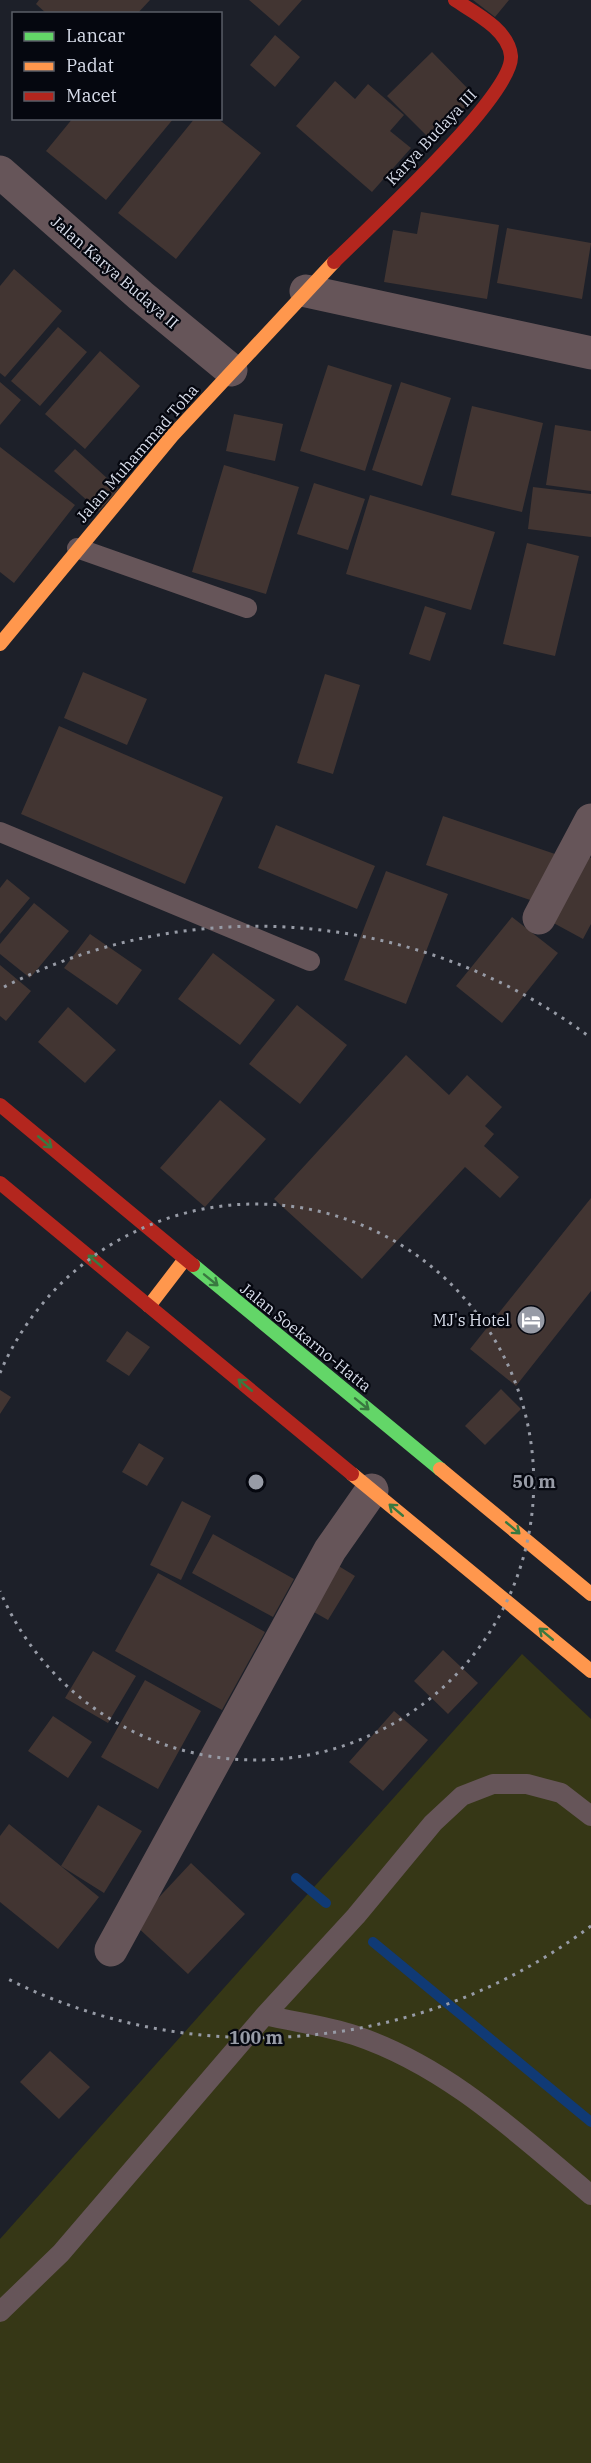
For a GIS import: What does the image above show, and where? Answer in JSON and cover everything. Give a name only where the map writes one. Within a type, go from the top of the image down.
[{"type":"main road","name":"Karya Budaya III","points":[[306,291],[483,106],[501,84],[511,66],[511,51],[504,39],[455,0]]},
{"type":"main road","name":"Jalan Muhammad Toha","points":[[5,628],[231,369],[306,291]]},
{"type":"main road","name":"Jalan Soekarno-Hatta","points":[[0,1105],[591,1594]]},
{"type":"main road","points":[[0,1183],[591,1671]]},
{"type":"main road","points":[[149,1306],[185,1258]]},
{"type":"street","name":"Jalan Karya Budaya II","points":[[0,172],[141,296],[231,369]]},
{"type":"street","points":[[306,291],[591,353]]},
{"type":"street","points":[[539,918],[591,820]]},
{"type":"street","points":[[111,1950],[330,1550],[372,1490]]},
{"type":"lane","points":[[77,548],[247,608]]},
{"type":"lane","points":[[0,832],[310,961]]},
{"type":"lane","points":[[0,2312],[61,2253],[265,2016],[356,1916],[433,1822],[462,1796],[493,1784],[527,1784],[561,1793],[591,1816]]},
{"type":"lane","points":[[265,2016],[354,2035],[424,2065],[476,2098],[591,2194]]},
{"type":"shaded area","points":[[522,1654],[591,1719],[591,2463],[0,2463],[0,2239]]},
{"type":"building","points":[[39,0],[150,0],[139,12],[45,12],[36,4]]},
{"type":"building","points":[[249,0],[302,0],[279,26]]},
{"type":"building","points":[[473,0],[509,0],[495,17]]},
{"type":"building","points":[[275,35],[300,57],[275,87],[250,65]]},
{"type":"building","points":[[432,52],[476,97],[432,141],[387,96]]},
{"type":"building","points":[[335,81],[355,99],[368,84],[404,115],[390,131],[411,148],[372,192],[296,126]]},
{"type":"building","points":[[71,120],[172,120],[106,200],[46,151]]},
{"type":"building","points":[[193,120],[220,120],[261,153],[176,259],[118,213]]},
{"type":"building","points":[[421,212],[499,225],[487,299],[384,282],[393,230],[417,234]]},
{"type":"building","points":[[507,228],[591,243],[582,299],[497,283]]},
{"type":"building","points":[[14,269],[62,311],[5,377],[0,373],[0,286]]},
{"type":"building","points":[[58,327],[87,352],[40,406],[11,381]]},
{"type":"building","points":[[100,351],[140,386],[85,449],[45,414]]},
{"type":"building","points":[[328,365],[392,385],[365,471],[300,451]]},
{"type":"building","points":[[0,382],[21,400],[0,425]]},
{"type":"building","points":[[401,382],[451,398],[422,486],[372,470]]},
{"type":"building","points":[[472,406],[543,423],[522,512],[451,495]]},
{"type":"building","points":[[234,414],[283,424],[275,461],[226,451]]},
{"type":"building","points":[[555,425],[591,431],[591,491],[546,485]]},
{"type":"building","points":[[0,447],[75,505],[14,583],[0,572]]},
{"type":"building","points":[[75,449],[119,489],[99,511],[54,471]]},
{"type":"building","points":[[224,465],[299,487],[266,594],[192,572]]},
{"type":"building","points":[[314,483],[365,499],[348,550],[297,534]]},
{"type":"building","points":[[533,487],[591,494],[591,537],[528,529]]},
{"type":"building","points":[[370,495],[495,532],[471,610],[346,574]]},
{"type":"building","points":[[527,543],[579,556],[555,656],[503,644]]},
{"type":"building","points":[[425,606],[446,613],[430,661],[409,654]]},
{"type":"building","points":[[83,672],[147,699],[127,745],[64,718]]},
{"type":"building","points":[[325,674],[360,685],[333,774],[297,763]]},
{"type":"building","points":[[59,726],[223,797],[185,884],[21,814]]},
{"type":"building","points":[[443,816],[555,854],[539,903],[426,865]]},
{"type":"building","points":[[276,825],[375,866],[357,909],[258,868]]},
{"type":"building","points":[[583,854],[591,858],[591,924],[583,939],[548,920]]},
{"type":"building","points":[[386,871],[448,894],[406,1004],[344,980]]},
{"type":"building","points":[[7,879],[30,898],[0,934],[0,888]]},
{"type":"building","points":[[34,903],[69,931],[30,978],[0,954],[0,944]]},
{"type":"building","points":[[512,917],[558,953],[502,1023],[456,986]]},
{"type":"building","points":[[90,934],[142,970],[117,1005],[64,968]]},
{"type":"building","points":[[213,953],[275,1000],[240,1045],[178,999]]},
{"type":"building","points":[[0,965],[31,991],[6,1021],[0,1016]]},
{"type":"building","points":[[297,1005],[347,1045],[300,1104],[249,1064]]},
{"type":"building","points":[[68,1007],[116,1050],[85,1083],[38,1042]]},
{"type":"building","points":[[406,1055],[449,1095],[467,1075],[502,1107],[485,1126],[494,1134],[484,1146],[519,1177],[500,1198],[465,1167],[362,1279],[274,1199]]},
{"type":"building","points":[[220,1100],[266,1139],[205,1207],[160,1168]]},
{"type":"building","name":"MJ's Hotel","points":[[591,1198],[591,1291],[516,1386],[470,1349]]},
{"type":"building","points":[[127,1331],[150,1347],[129,1376],[106,1361]]},
{"type":"building","points":[[501,1389],[521,1409],[485,1445],[465,1426]]},
{"type":"building","points":[[0,1390],[11,1397],[0,1414]]},
{"type":"building","points":[[139,1443],[164,1458],[147,1486],[122,1472]]},
{"type":"building","points":[[182,1501],[211,1516],[181,1580],[150,1565]]},
{"type":"building","points":[[213,1534],[294,1579],[273,1617],[192,1573]]},
{"type":"building","points":[[332,1562],[355,1576],[328,1620],[305,1607]]},
{"type":"building","points":[[158,1573],[265,1632],[222,1710],[115,1651]]},
{"type":"building","points":[[443,1650],[478,1683],[448,1714],[414,1681]]},
{"type":"building","points":[[93,1651],[136,1676],[108,1723],[65,1698]]},
{"type":"building","points":[[145,1680],[201,1711],[158,1789],[101,1757]]},
{"type":"building","points":[[394,1711],[428,1740],[383,1791],[349,1762]]},
{"type":"building","points":[[53,1716],[92,1742],[68,1778],[28,1751]]},
{"type":"building","points":[[98,1805],[142,1831],[104,1893],[61,1866]]},
{"type":"building","points":[[9,1824],[99,1897],[58,1949],[0,1902],[0,1836]]},
{"type":"building","points":[[191,1863],[245,1914],[188,1974],[134,1924]]},
{"type":"building","points":[[50,2051],[90,2087],[59,2119],[20,2082]]},
{"type":"waterway","points":[[296,1878],[326,1903]]},
{"type":"waterway","points":[[373,1942],[591,2122]]},
{"type":"traffic: fast","points":[[193,1265],[440,1469]]},
{"type":"traffic: slow","points":[[0,644],[172,436],[334,262]]},
{"type":"traffic: slow","points":[[149,1306],[185,1259]]},
{"type":"traffic: slow","points":[[440,1469],[591,1594]]},
{"type":"traffic: slow","points":[[352,1474],[591,1671]]},
{"type":"traffic: jam","points":[[334,262],[465,130],[506,75],[511,56],[504,38],[490,23],[455,0]]},
{"type":"traffic: jam","points":[[0,1105],[193,1265]]},
{"type":"traffic: jam","points":[[0,1183],[352,1474]]},
{"type":"place","name":"MJ's Hotel","points":[[531,1320]]}]
